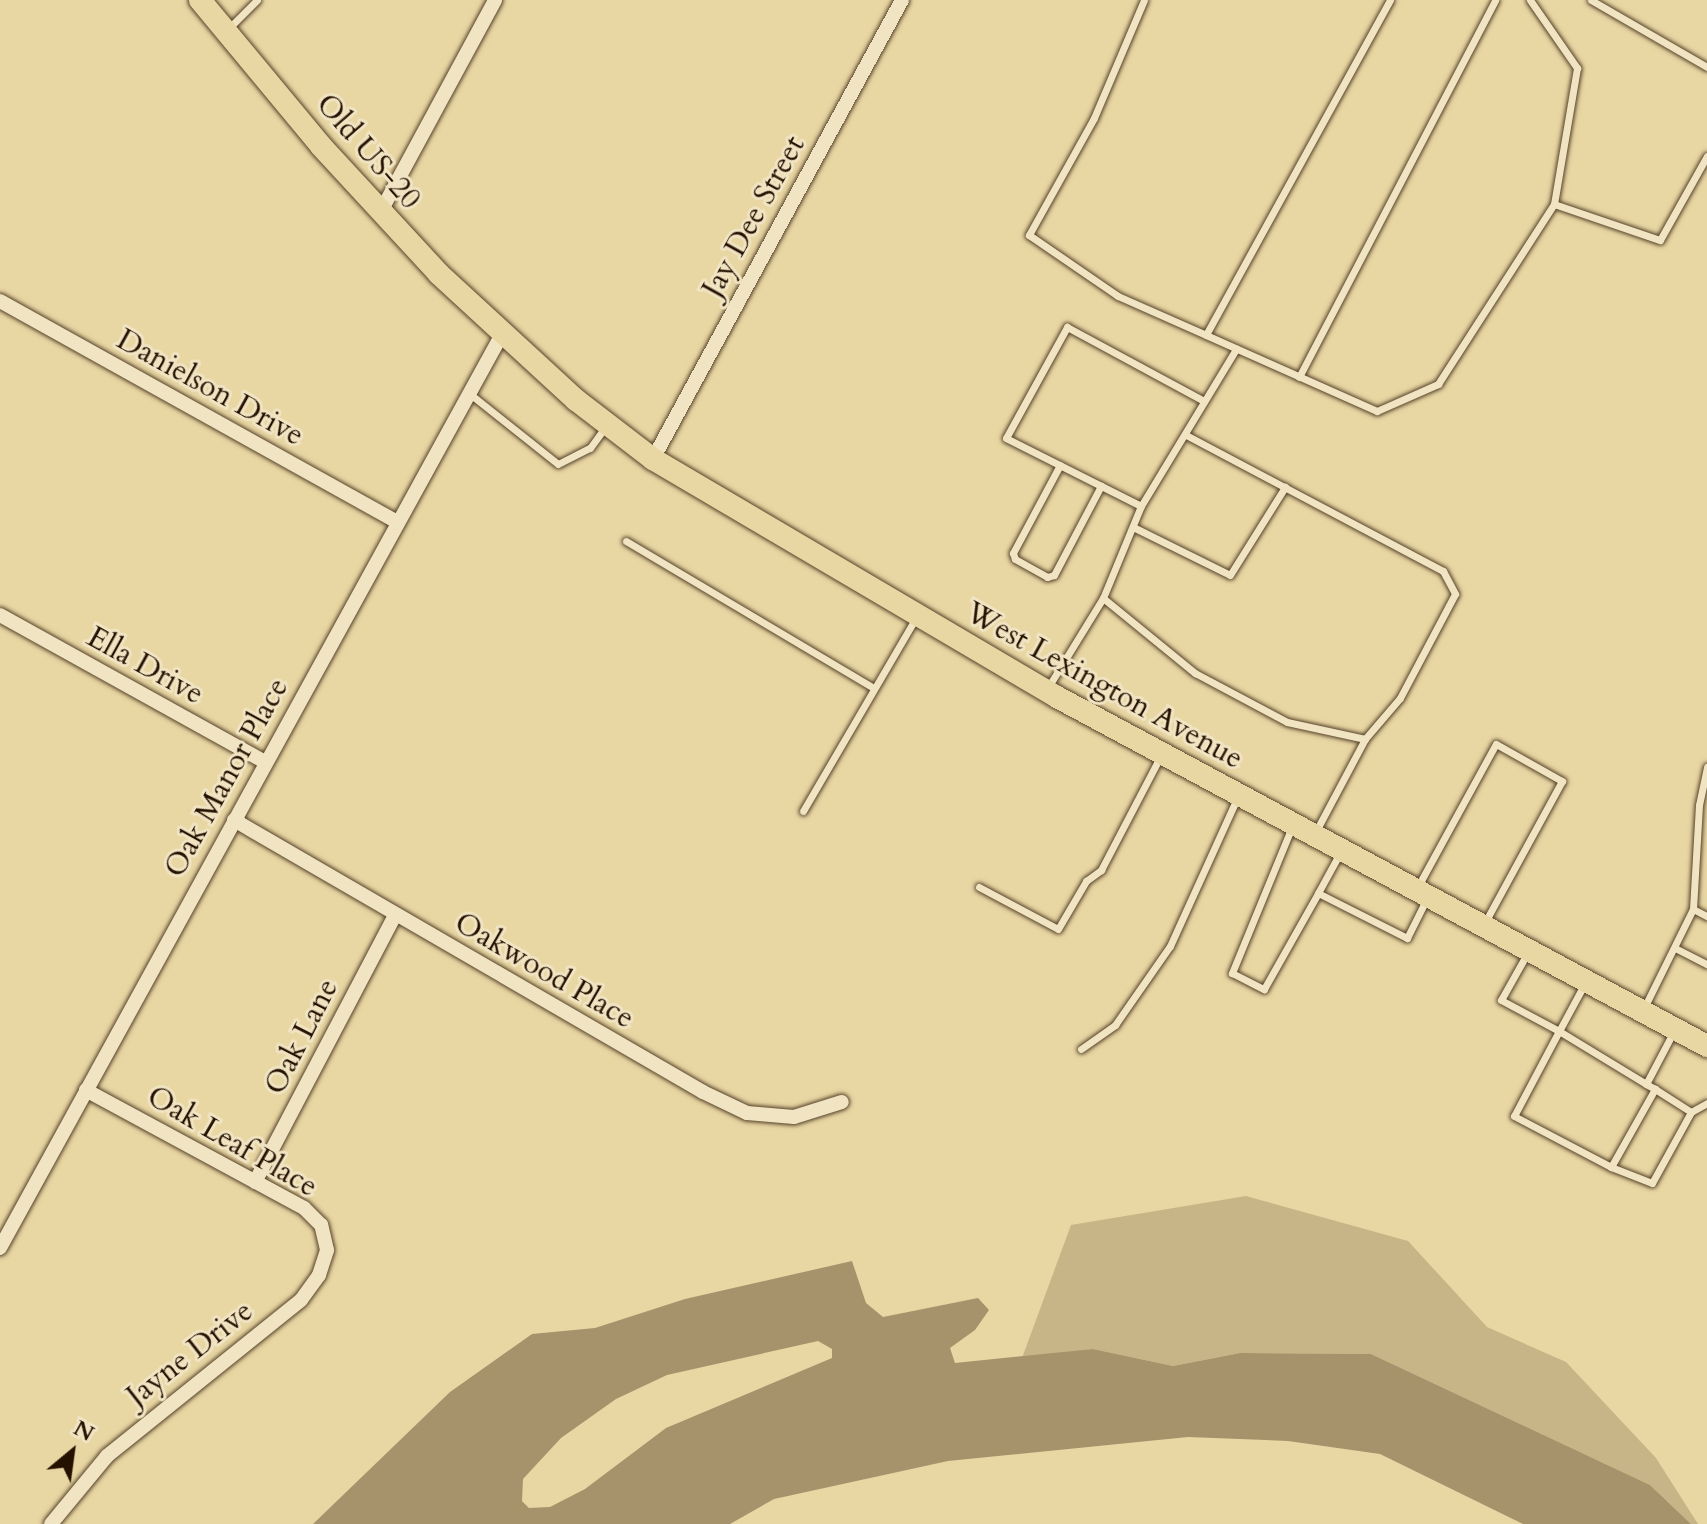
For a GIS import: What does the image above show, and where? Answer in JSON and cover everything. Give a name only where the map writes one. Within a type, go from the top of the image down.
[{"type":"main road","name":"Old US-20","points":[[200,0],[380,213],[502,334]]},
{"type":"main road","name":"West Lexington Avenue","points":[[502,334],[607,425],[653,459],[916,617],[1642,1012],[1705,1041]]},
{"type":"street","points":[[380,213],[495,0]]},
{"type":"street","name":"Jay Dee Street","points":[[653,459],[902,0]]},
{"type":"street","name":"Danielson Drive","points":[[0,301],[395,521]]},
{"type":"street","name":"Oak Manor Place","points":[[0,1248],[395,521],[502,334]]},
{"type":"street","name":"Ella Drive","points":[[0,615],[265,762]]},
{"type":"street","name":"Oakwood Place","points":[[234,820],[395,915],[747,1113],[794,1117],[842,1102]]},
{"type":"street","name":"Oak Lane","points":[[255,1182],[395,915]]},
{"type":"street","name":"Oak Leaf Place","points":[[86,1090],[304,1208],[321,1225],[327,1250],[319,1275],[301,1300]]},
{"type":"street","name":"Jayne Drive","points":[[51,1524],[107,1456],[301,1300]]},
{"type":"lane","points":[[226,31],[257,0]]},
{"type":"lane","points":[[1144,0],[1094,118],[1029,235],[1118,296],[1377,411],[1438,384],[1554,204],[1577,68],[1530,0]]},
{"type":"lane","points":[[1206,335],[1390,0]]},
{"type":"lane","points":[[1299,377],[1495,0]]},
{"type":"lane","points":[[1591,0],[1707,67]]},
{"type":"lane","points":[[1554,204],[1660,240],[1707,156]]},
{"type":"lane","points":[[1141,506],[1006,438],[1067,327],[1204,401]]},
{"type":"lane","points":[[1046,690],[1103,598],[1141,506],[1236,349]]},
{"type":"lane","points":[[468,393],[558,464],[590,448],[607,425]]},
{"type":"lane","points":[[1186,435],[1443,571],[1455,594],[1400,698],[1365,739],[1314,835]]},
{"type":"lane","points":[[1060,465],[1013,553],[1015,559],[1047,577],[1054,575],[1101,486]]},
{"type":"lane","points":[[1133,527],[1230,575],[1285,487]]},
{"type":"lane","points":[[626,541],[874,688]]},
{"type":"lane","points":[[1103,598],[1195,673],[1287,722],[1365,739]]},
{"type":"lane","points":[[803,811],[916,617]]},
{"type":"lane","points":[[1318,893],[1407,938],[1422,893],[1496,744],[1562,781],[1483,926]]},
{"type":"lane","points":[[979,887],[1058,929],[1086,881],[1101,870],[1162,753]]},
{"type":"lane","points":[[1642,1012],[1693,909],[1704,845],[1699,805],[1707,767]]},
{"type":"lane","points":[[1081,1049],[1115,1025],[1170,946],[1239,794]]},
{"type":"lane","points":[[1293,824],[1232,973],[1264,989],[1342,850]]},
{"type":"lane","points":[[1693,909],[1707,916]]},
{"type":"lane","points":[[1675,948],[1707,964]]},
{"type":"lane","points":[[1529,951],[1501,1000],[1559,1031],[1691,1112]]},
{"type":"lane","points":[[1586,981],[1514,1116],[1611,1167],[1652,1183],[1691,1112],[1707,1103]]},
{"type":"lane","points":[[1646,1084],[1675,1029]]},
{"type":"lane","points":[[1611,1167],[1655,1089]]},
{"type":"shaded area","points":[[1246,1196],[1408,1241],[1487,1327],[1566,1362],[1656,1458],[1698,1524],[1691,1524],[1650,1485],[1371,1354],[1240,1353],[1173,1366],[1093,1349],[1022,1358],[1071,1225]]},
{"type":"shaded area","points":[[852,1261],[866,1303],[883,1317],[978,1298],[989,1310],[975,1330],[950,1348],[955,1363],[1093,1349],[1173,1366],[1240,1353],[1371,1354],[1650,1485],[1691,1524],[1523,1524],[1380,1454],[1288,1441],[1188,1437],[948,1461],[774,1499],[730,1524],[313,1524],[450,1392],[532,1334],[595,1328],[685,1299]],"holes":[[[818,1341],[832,1349],[832,1358],[666,1428],[585,1489],[550,1507],[529,1508],[522,1501],[523,1479],[561,1438],[616,1399],[667,1375]]]}]
